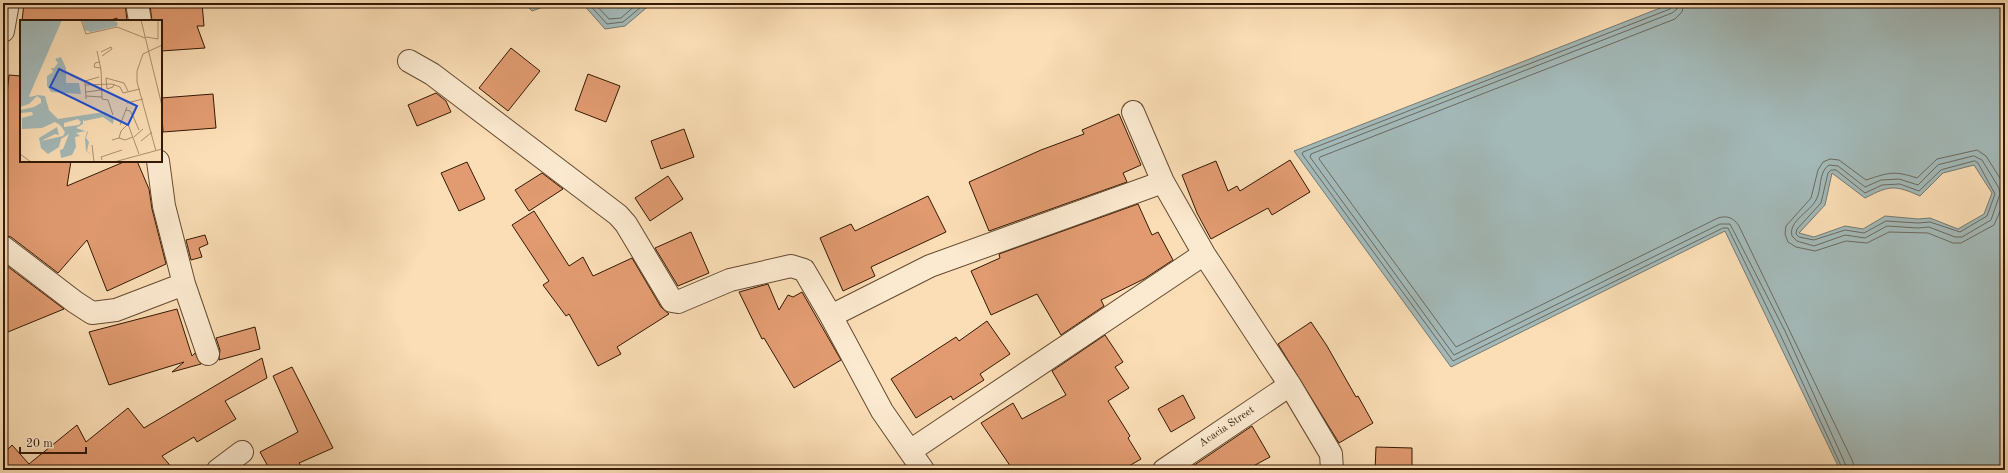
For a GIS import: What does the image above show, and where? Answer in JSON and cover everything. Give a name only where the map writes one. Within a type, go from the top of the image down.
[{"type":"street","points":[[3,30],[7,3]]},
{"type":"street","points":[[138,3],[140,20]]},
{"type":"street","points":[[409,61],[432,74],[618,215],[626,224],[668,297],[672,301],[678,302],[730,280],[791,266],[804,270],[831,316],[882,411],[923,470]]},
{"type":"street","points":[[1133,112],[1163,182],[1204,254],[1290,384],[1331,454],[1332,470]]},
{"type":"street","points":[[158,162],[164,206],[184,284],[208,354]]},
{"type":"street","points":[[831,316],[930,266],[1163,182]]},
{"type":"street","points":[[3,248],[92,313],[116,310],[184,284]]},
{"type":"street","points":[[910,451],[1204,254]]},
{"type":"street","name":"Acacia Street","points":[[1164,470],[1290,384]]},
{"type":"street","points":[[218,470],[242,452]]},
{"type":"water","points":[[524,3],[554,3],[532,11]]},
{"type":"water","points":[[582,3],[652,3],[625,26],[605,29]]},
{"type":"water","points":[[1673,3],[2005,3],[2005,470],[1840,470],[1725,231],[1451,367],[1294,151]],"holes":[[[1974,165],[1992,193],[1984,214],[1958,229],[1930,218],[1918,219],[1885,216],[1863,229],[1845,226],[1814,237],[1799,233],[1825,205],[1832,173],[1865,198],[1892,188],[1898,188],[1920,196],[1943,173]]]},
{"type":"building","points":[[24,3],[125,3],[127,20],[117,20],[117,18],[111,20],[22,20]]},
{"type":"building","points":[[202,3],[204,26],[197,26],[205,48],[162,51],[162,20],[152,20],[150,5]]},
{"type":"building","points":[[511,48],[540,71],[508,111],[479,88]]},
{"type":"building","points":[[588,74],[620,86],[606,122],[575,110]]},
{"type":"building","points":[[9,75],[20,76],[20,162],[71,162],[67,186],[124,162],[137,162],[149,189],[152,209],[166,264],[107,291],[87,240],[58,273],[11,237],[3,235],[3,130]]},
{"type":"building","points":[[436,93],[446,101],[451,112],[417,126],[408,105]]},
{"type":"building","points":[[213,94],[216,128],[163,132],[162,98]]},
{"type":"building","points":[[1119,114],[1141,165],[1123,173],[1127,182],[989,231],[969,182],[1041,150],[1084,134],[1082,130]]},
{"type":"building","points":[[684,129],[694,157],[661,169],[651,141]]},
{"type":"building","points":[[1290,160],[1310,192],[1272,215],[1268,208],[1211,239],[1197,213],[1182,175],[1216,161],[1228,191],[1237,186],[1240,191]]},
{"type":"building","points":[[467,162],[485,199],[459,211],[441,173]]},
{"type":"building","points":[[542,173],[563,189],[529,211],[515,190]]},
{"type":"building","points":[[668,176],[683,199],[650,221],[635,198]]},
{"type":"building","points":[[928,196],[946,232],[871,267],[875,276],[843,291],[820,238],[851,224],[855,231]]},
{"type":"building","points":[[1138,204],[1152,235],[1158,232],[1173,260],[1144,279],[1101,300],[1104,306],[1061,335],[1037,294],[991,315],[971,271],[1000,258],[999,254]]},
{"type":"building","points":[[534,211],[569,266],[583,257],[593,276],[632,258],[661,307],[669,314],[617,347],[621,354],[598,366],[569,314],[566,316],[543,285],[549,281],[512,225]]},
{"type":"building","points":[[691,232],[709,273],[678,286],[655,248]]},
{"type":"building","points":[[205,235],[208,244],[199,248],[202,257],[191,260],[186,240]]},
{"type":"building","points":[[3,263],[64,309],[3,334]]},
{"type":"building","points":[[768,284],[779,310],[788,295],[793,297],[802,292],[841,360],[794,388],[764,338],[762,339],[739,292]]},
{"type":"building","points":[[177,309],[192,356],[195,353],[201,364],[172,372],[184,362],[109,385],[89,332]]},
{"type":"building","points":[[987,321],[1010,354],[980,374],[984,380],[953,400],[951,396],[916,418],[891,379],[956,337],[959,341]]},
{"type":"building","points":[[1311,322],[1327,346],[1356,397],[1358,396],[1373,423],[1339,443],[1278,344]]},
{"type":"building","points":[[255,327],[260,349],[219,360],[220,350],[216,338]]},
{"type":"building","points":[[1105,335],[1123,362],[1115,367],[1129,388],[1108,401],[1130,436],[1128,438],[1141,459],[1122,470],[1013,470],[981,423],[1013,403],[1022,419],[1066,395],[1052,371]]},
{"type":"building","points":[[262,358],[267,378],[225,401],[236,419],[197,442],[194,437],[162,456],[174,470],[3,470],[3,454],[12,445],[29,464],[77,425],[86,442],[128,408],[144,428]]},
{"type":"building","points":[[292,367],[333,448],[299,463],[304,470],[270,470],[260,452],[298,432],[273,376]]},
{"type":"building","points":[[1183,395],[1195,418],[1171,432],[1158,409]]},
{"type":"building","points":[[1252,426],[1270,457],[1246,470],[1187,470]]},
{"type":"building","points":[[1376,447],[1412,448],[1412,469],[1375,470]]}]
